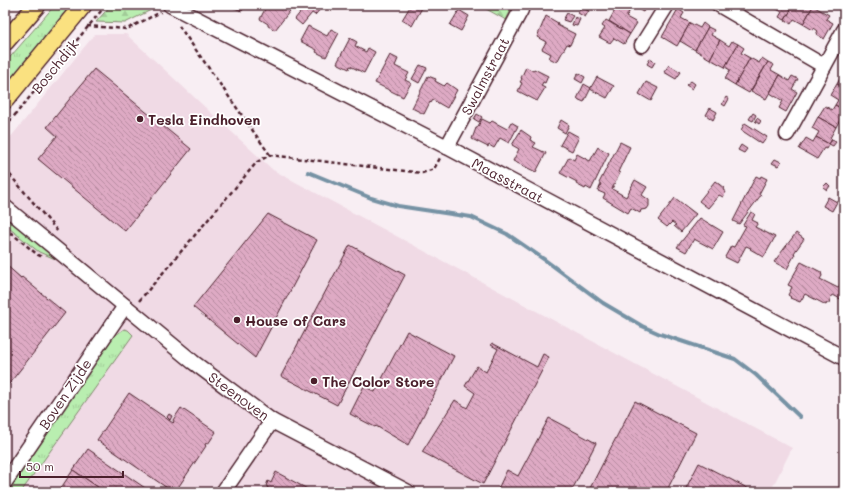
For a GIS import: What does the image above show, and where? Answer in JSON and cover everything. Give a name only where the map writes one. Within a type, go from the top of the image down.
[{"type":"main road","points":[[5,42],[37,5]]},
{"type":"main road","name":"Boschdijk","points":[[5,100],[83,5]]},
{"type":"street","name":"Swalmstraat","points":[[447,147],[521,10],[521,5]]},
{"type":"street","points":[[642,45],[668,5]]},
{"type":"street","points":[[719,5],[824,66]]},
{"type":"street","name":"Maasstraat","points":[[169,7],[447,147],[844,358]]},
{"type":"street","points":[[787,134],[844,30]]},
{"type":"street","name":"Steenoven","points":[[5,207],[193,362],[272,421],[408,492]]},
{"type":"street","name":"Boven Zijde","points":[[5,482],[128,309]]},
{"type":"street","points":[[223,492],[272,421]]},
{"type":"path","name":"Boschdijk","points":[[5,127],[106,5]]},
{"type":"path","points":[[88,26],[127,29],[169,7]]},
{"type":"path","points":[[177,22],[270,156]]},
{"type":"path","points":[[128,309],[257,162],[270,156],[422,173],[434,169],[447,147]]},
{"type":"path","points":[[5,169],[58,230],[60,236]]},
{"type":"shaded area","points":[[95,34],[126,34],[273,170],[792,448],[770,492],[5,492],[5,144]]},
{"type":"green space","points":[[55,5],[73,5],[5,88],[5,63]]},
{"type":"green space","points":[[111,5],[161,5],[125,23],[96,22]]},
{"type":"green space","points":[[479,5],[506,5],[512,8],[506,20]]},
{"type":"green space","points":[[5,217],[60,261],[39,252],[5,225]]},
{"type":"green space","points":[[124,329],[128,330],[133,335],[21,492],[8,492],[114,336]]},
{"type":"building","points":[[227,5],[246,5],[251,8],[250,9],[245,6],[242,11]]},
{"type":"building","points":[[267,5],[290,5],[293,7],[275,30],[260,19]]},
{"type":"building","points":[[306,5],[324,5],[315,15],[312,13],[302,25],[295,19]]},
{"type":"building","points":[[411,5],[425,5],[412,26],[402,20]]},
{"type":"building","points":[[607,5],[618,5],[615,11]]},
{"type":"building","points":[[618,5],[629,12],[626,17],[637,23],[630,34],[609,21]]},
{"type":"building","points":[[618,5],[647,5],[643,12],[632,6],[629,12]]},
{"type":"building","points":[[774,5],[794,5],[785,20],[779,17],[782,12],[773,7]]},
{"type":"building","points":[[794,5],[813,6],[803,24],[794,19],[791,24],[785,20]]},
{"type":"building","points":[[813,6],[829,15],[826,19],[833,23],[824,39],[816,34],[818,31],[814,28],[813,30],[803,24]]},
{"type":"building","points":[[581,7],[589,11],[585,17],[578,13]]},
{"type":"building","points":[[678,9],[684,13],[681,18],[690,23],[677,46],[662,37]]},
{"type":"building","points":[[459,10],[469,16],[461,31],[450,25]]},
{"type":"building","points":[[567,13],[573,16],[569,22],[563,20]]},
{"type":"building","points":[[546,16],[558,23],[557,25],[575,34],[570,45],[567,44],[557,62],[549,58],[551,54],[542,49],[546,42],[537,37]]},
{"type":"building","points":[[575,17],[580,19],[577,26],[572,25]]},
{"type":"building","points":[[606,20],[630,34],[624,44],[614,38],[610,43],[599,37],[605,28],[602,26]]},
{"type":"building","points":[[690,23],[700,28],[703,23],[708,27],[695,50],[680,41]]},
{"type":"building","points":[[308,26],[327,36],[331,29],[339,33],[326,57],[316,52],[317,50],[300,41]]},
{"type":"building","points":[[708,27],[714,30],[711,35],[720,40],[710,59],[695,50]]},
{"type":"building","points":[[350,38],[357,42],[355,46],[366,52],[368,48],[375,52],[364,73],[350,66],[349,69],[337,63]]},
{"type":"building","points":[[720,40],[729,46],[732,41],[738,44],[725,67],[710,59]]},
{"type":"building","points":[[738,44],[744,48],[741,53],[750,58],[735,85],[725,79],[730,70],[725,67]]},
{"type":"building","points":[[390,55],[398,59],[395,66],[409,73],[405,80],[411,83],[403,97],[375,83]]},
{"type":"building","points":[[750,58],[759,63],[762,58],[768,62],[749,93],[735,85]]},
{"type":"building","points":[[650,59],[655,62],[652,67],[647,64]]},
{"type":"building","points":[[768,62],[774,65],[771,70],[780,75],[766,99],[751,91]]},
{"type":"building","points":[[420,65],[427,68],[419,83],[412,79]]},
{"type":"building","points":[[669,65],[681,72],[676,79],[664,72]]},
{"type":"building","points":[[526,67],[548,76],[545,83],[543,82],[541,86],[545,88],[537,101],[518,91],[522,83],[520,82],[522,79],[521,78]]},
{"type":"building","points":[[94,69],[191,149],[125,231],[38,159],[57,136],[47,127]]},
{"type":"building","points":[[578,73],[585,77],[582,83],[575,79]]},
{"type":"building","points":[[843,73],[844,74],[844,88],[837,84]]},
{"type":"building","points":[[780,75],[789,81],[792,76],[798,79],[792,89],[797,92],[786,112],[779,108],[783,101],[770,93]]},
{"type":"building","points":[[428,76],[436,79],[435,81],[444,86],[447,83],[457,90],[447,108],[433,100],[431,103],[430,102],[424,114],[412,108]]},
{"type":"building","points":[[597,77],[614,86],[607,98],[590,89]]},
{"type":"building","points":[[691,81],[695,84],[692,89],[686,85]]},
{"type":"building","points":[[646,82],[658,88],[651,101],[639,94]]},
{"type":"building","points":[[584,84],[591,88],[584,102],[577,99]]},
{"type":"building","points":[[837,84],[844,88],[844,110],[835,105],[838,100],[830,95]]},
{"type":"building","points":[[726,97],[729,99],[725,106],[722,104]]},
{"type":"building","points":[[835,105],[844,110],[844,117],[842,116],[836,127],[818,117],[825,106],[832,110]]},
{"type":"building","points":[[710,108],[717,112],[713,120],[706,115]]},
{"type":"building","points":[[753,113],[756,115],[753,121],[749,119]]},
{"type":"building","points":[[477,114],[482,117],[479,122],[474,119]]},
{"type":"building","points":[[818,117],[836,127],[830,138],[832,139],[829,144],[816,137],[819,132],[812,128]]},
{"type":"building","points":[[757,118],[761,121],[759,124],[755,121]]},
{"type":"building","points":[[482,119],[490,123],[492,121],[507,129],[511,122],[518,126],[509,143],[500,138],[494,148],[489,145],[488,147],[472,139],[476,128]]},
{"type":"building","points":[[561,120],[569,125],[565,133],[557,128]]},
{"type":"building","points":[[745,123],[767,137],[762,144],[741,130]]},
{"type":"building","points":[[521,130],[531,137],[530,140],[536,143],[533,147],[546,153],[536,172],[513,161],[519,149],[512,145]]},
{"type":"building","points":[[568,131],[579,137],[572,151],[560,145]]},
{"type":"building","points":[[816,137],[829,144],[826,149],[824,148],[817,159],[799,149],[806,138],[813,142]]},
{"type":"building","points":[[832,140],[836,142],[833,146],[829,144]]},
{"type":"building","points":[[620,142],[630,147],[612,189],[626,197],[635,180],[647,187],[642,195],[649,200],[649,206],[647,209],[641,210],[640,213],[631,208],[628,213],[603,198],[605,194],[598,191],[601,184],[599,183]]},
{"type":"building","points":[[741,145],[747,149],[744,153],[738,150]]},
{"type":"building","points":[[598,147],[609,153],[591,190],[586,187],[585,189],[576,184],[577,182],[560,173],[569,157],[574,160],[577,154],[590,161]]},
{"type":"building","points":[[775,159],[781,162],[778,166],[772,163]]},
{"type":"building","points":[[756,176],[760,178],[761,176],[767,179],[759,194],[761,195],[739,224],[733,221]]},
{"type":"building","points":[[715,181],[724,188],[723,190],[726,192],[723,197],[719,195],[708,208],[699,201]]},
{"type":"building","points":[[827,183],[830,186],[827,190],[823,187]]},
{"type":"building","points":[[828,197],[837,202],[832,211],[823,206]]},
{"type":"building","points":[[675,198],[696,214],[681,232],[672,222],[667,227],[658,220]]},
{"type":"building","points":[[751,212],[755,214],[752,220],[758,223],[755,227],[775,237],[764,257],[746,246],[737,263],[725,257],[731,246],[734,247],[746,226],[743,225]]},
{"type":"building","points":[[268,214],[317,240],[255,358],[193,307]]},
{"type":"building","points":[[700,218],[723,232],[713,249],[694,239],[686,252],[677,247]]},
{"type":"building","points":[[796,233],[804,239],[794,253],[795,254],[787,269],[774,262]]},
{"type":"building","points":[[350,245],[405,275],[337,405],[281,376]]},
{"type":"building","points":[[801,262],[821,272],[822,276],[820,279],[838,288],[841,283],[844,282],[844,301],[833,295],[831,296],[829,303],[826,305],[805,294],[800,302],[790,298],[791,297],[788,295],[792,287],[788,285]]},
{"type":"building","points":[[5,264],[65,313],[5,389]]},
{"type":"building","points":[[407,331],[454,356],[408,445],[376,426],[375,427],[350,414],[364,386],[375,392]]},
{"type":"building","points":[[492,343],[537,367],[543,354],[549,357],[483,484],[422,452],[455,400],[467,408],[475,393],[465,386],[477,366],[486,372],[498,349],[491,345]]},
{"type":"building","points":[[129,393],[173,423],[173,420],[181,408],[216,432],[208,444],[206,443],[206,446],[175,492],[97,440]]},
{"type":"building","points":[[635,401],[696,433],[666,492],[588,492]]},
{"type":"building","points":[[169,414],[172,416],[170,420],[167,417]]},
{"type":"building","points":[[549,418],[596,443],[571,492],[497,491],[507,470],[518,476]]},
{"type":"building","points":[[88,449],[151,492],[105,492],[73,470]]},
{"type":"building","points":[[699,463],[755,492],[684,492]]},
{"type":"building","points":[[73,470],[105,492],[60,492],[59,491]]},
{"type":"building","points":[[276,472],[313,492],[266,492],[268,481],[271,483]]},
{"type":"waterway","points":[[308,172],[371,198],[398,206],[471,217],[507,234],[603,303],[642,326],[660,334],[735,359],[756,375],[800,417]]},
{"type":"place","name":"Tesla Eindhoven","points":[[140,119]]},
{"type":"place","name":"House of Cars","points":[[237,320]]},
{"type":"place","name":"The Color Store","points":[[314,381]]}]
